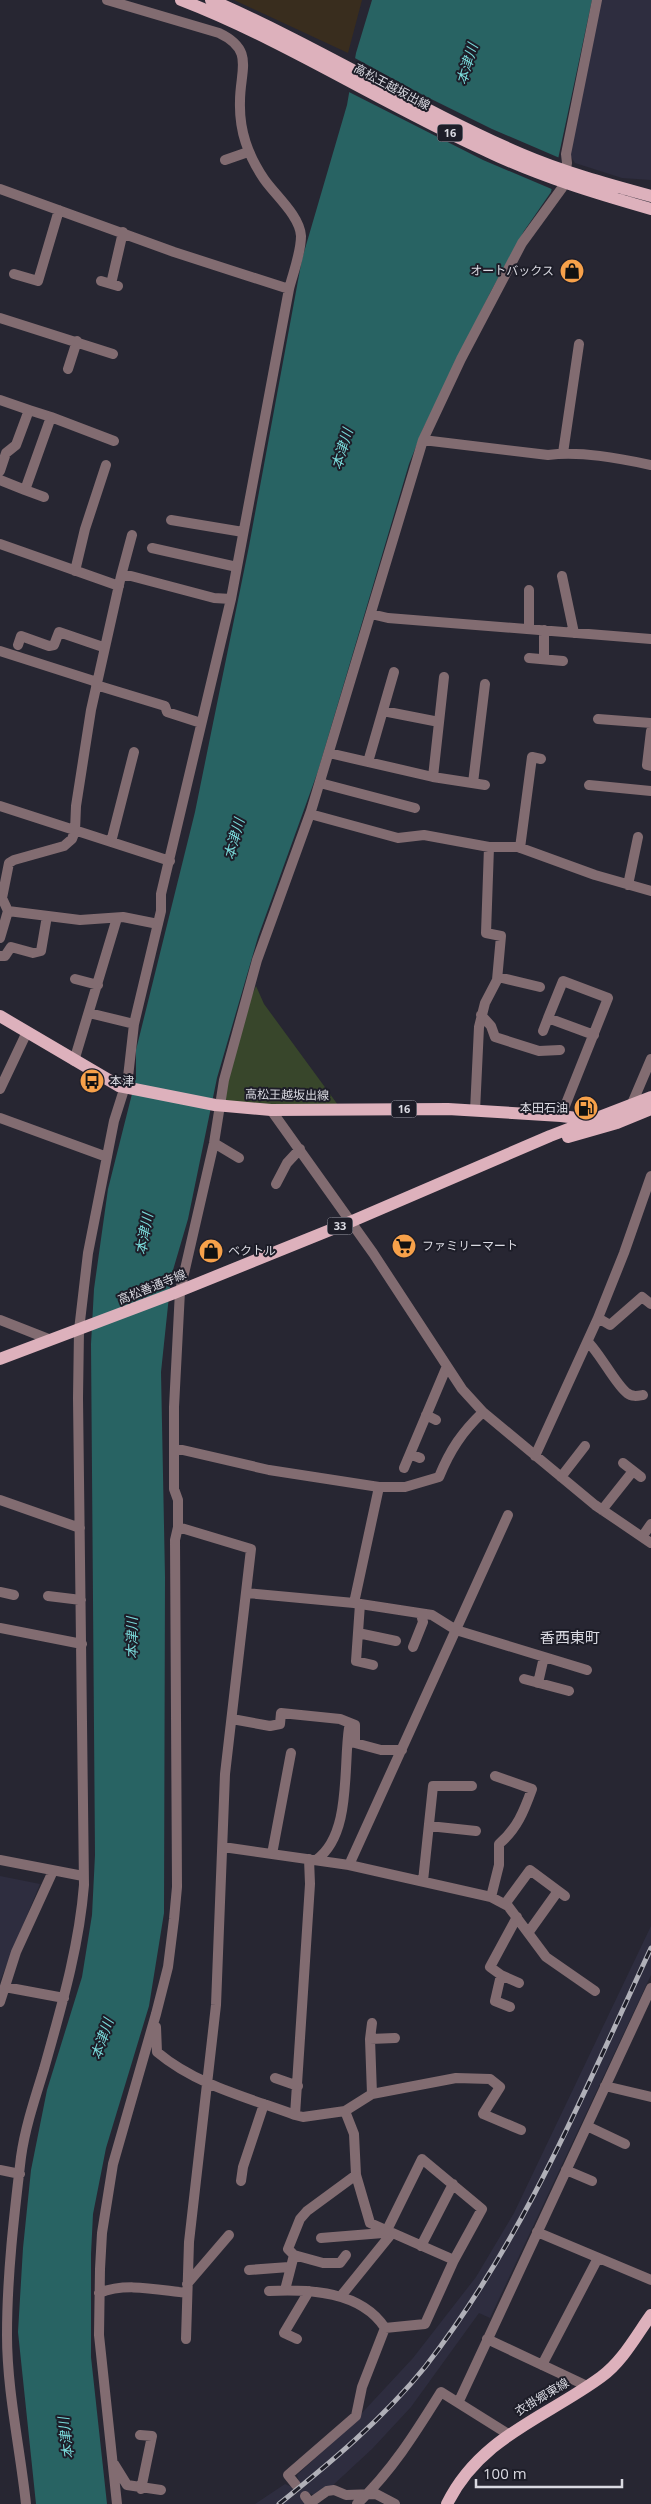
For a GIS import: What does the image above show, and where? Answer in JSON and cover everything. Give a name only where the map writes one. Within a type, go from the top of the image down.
[{"type":"main road","name":"高松王越坂出線","points":[[181,0],[348,73],[562,175],[651,209]]},
{"type":"main road","name":"高松王越坂出線","points":[[211,0],[348,73]]},
{"type":"main road","name":"高松王越坂出線","points":[[562,175],[651,196]]},
{"type":"main road","name":"高松王越坂出線","points":[[0,1016],[112,1083],[127,1088],[217,1105],[271,1110],[426,1108],[561,1116],[594,1120]]},
{"type":"main road","name":"高松善通寺線","points":[[0,1360],[176,1293],[594,1120],[631,1106],[650,1105]]},
{"type":"main road","name":"高松善通寺線","points":[[558,1135],[617,1123],[650,1105]]},
{"type":"main road","points":[[546,1116],[558,1135]]},
{"type":"main road","points":[[558,1135],[561,1116]]},
{"type":"main road","name":"高松善通寺線","points":[[594,1120],[617,1123]]},
{"type":"main road","name":"衣掛郷東線","points":[[447,2504],[470,2470],[508,2434],[602,2376],[617,2360],[651,2315]]},
{"type":"street","points":[[26,2504],[9,2371],[4,2281],[21,2156],[35,2098],[64,1998],[82,1914],[82,1600],[80,1528],[83,1329],[88,1253],[107,1157],[127,1088],[134,1024],[161,911],[161,894],[231,599],[289,288],[301,237],[288,208],[265,180],[248,152],[241,130],[240,100],[244,57],[232,39],[186,22],[107,0]]},
{"type":"street","points":[[117,2504],[99,2336],[102,2233],[113,2164],[168,1967],[177,1887],[175,1540],[178,1527],[174,1448],[176,1293],[214,1143],[217,1105],[257,960],[310,814],[423,440],[461,359],[522,243],[557,197],[597,0]]},
{"type":"street","points":[[225,160],[248,152]]},
{"type":"street","points":[[0,190],[123,232],[174,252],[289,288]]},
{"type":"street","points":[[14,274],[38,281],[59,210]]},
{"type":"street","points":[[110,284],[123,232]]},
{"type":"street","points":[[0,318],[113,354]]},
{"type":"street","points":[[68,369],[76,342]]},
{"type":"street","points":[[562,453],[579,344]]},
{"type":"street","points":[[0,400],[114,441]]},
{"type":"street","points":[[0,471],[6,453],[16,445],[29,410]]},
{"type":"street","points":[[25,490],[51,417]]},
{"type":"street","points":[[423,440],[548,455],[562,453],[650,462]]},
{"type":"street","points":[[75,571],[85,529],[106,465]]},
{"type":"street","points":[[0,480],[44,497]]},
{"type":"street","points":[[171,520],[243,532]]},
{"type":"street","points":[[0,938],[8,910],[1,897],[9,863],[64,846],[72,839],[75,831],[78,787],[96,683],[103,647],[132,535]]},
{"type":"street","points":[[0,544],[75,571],[120,581],[131,576],[214,598],[231,599]]},
{"type":"street","points":[[152,548],[237,567]]},
{"type":"street","points":[[562,576],[574,633]]},
{"type":"street","points":[[529,590],[529,629]]},
{"type":"street","points":[[371,614],[388,618],[651,639]]},
{"type":"street","points":[[544,630],[544,658]]},
{"type":"street","points":[[18,645],[21,636],[49,646],[54,645],[59,632],[103,647]]},
{"type":"street","points":[[0,652],[165,706],[167,712],[201,723]]},
{"type":"street","points":[[529,658],[563,661]]},
{"type":"street","points":[[368,762],[394,672]]},
{"type":"street","points":[[433,777],[444,677]]},
{"type":"street","points":[[473,784],[484,684]]},
{"type":"street","points":[[383,711],[439,722]]},
{"type":"street","points":[[598,719],[651,723]]},
{"type":"street","points":[[651,731],[647,765],[651,766]]},
{"type":"street","points":[[111,842],[134,752]]},
{"type":"street","points":[[329,753],[433,777],[484,785]]},
{"type":"street","points":[[520,848],[532,757],[541,759]]},
{"type":"street","points":[[320,782],[415,808]]},
{"type":"street","points":[[590,785],[651,791]]},
{"type":"street","points":[[0,806],[170,861]]},
{"type":"street","points":[[310,814],[398,838],[424,835],[489,847],[520,848],[651,892]]},
{"type":"street","points":[[628,885],[638,837]]},
{"type":"street","points":[[475,1111],[481,1015],[498,977],[500,936],[486,933],[489,847]]},
{"type":"street","points":[[8,910],[80,920],[116,918],[158,924]]},
{"type":"street","points":[[0,956],[5,956],[11,947],[33,953],[41,951],[47,916]]},
{"type":"street","points":[[74,1061],[98,985],[116,918]]},
{"type":"street","points":[[498,977],[540,987]]},
{"type":"street","points":[[75,979],[98,985]]},
{"type":"street","points":[[543,1031],[560,980],[609,994],[561,1116]]},
{"type":"street","points":[[89,1013],[134,1024]]},
{"type":"street","points":[[481,1015],[491,1026],[495,1037],[540,1051],[560,1050]]},
{"type":"street","points":[[548,1018],[594,1035]]},
{"type":"street","points":[[0,1089],[27,1032]]},
{"type":"street","points":[[631,1106],[651,1059]]},
{"type":"street","points":[[271,1110],[300,1149],[447,1366],[483,1412],[602,1510],[647,1540],[651,1524]]},
{"type":"street","points":[[0,1118],[107,1157]]},
{"type":"street","points":[[214,1143],[239,1158]]},
{"type":"street","points":[[276,1184],[287,1163],[300,1149]]},
{"type":"street","points":[[535,1456],[598,1318],[624,1253],[651,1176]]},
{"type":"street","points":[[598,1318],[610,1325],[642,1298],[651,1304]]},
{"type":"street","points":[[0,1320],[50,1340]]},
{"type":"street","points":[[588,1342],[599,1352],[626,1393],[634,1396],[643,1395]]},
{"type":"street","points":[[404,1468],[447,1366]]},
{"type":"street","points":[[174,1448],[269,1470],[379,1487],[405,1487],[439,1477],[464,1430],[483,1412]]},
{"type":"street","points":[[426,1415],[436,1420]]},
{"type":"street","points":[[561,1477],[585,1446]]},
{"type":"street","points":[[410,1454],[420,1458]]},
{"type":"street","points":[[602,1510],[637,1474],[623,1463]]},
{"type":"street","points":[[373,1665],[356,1661],[358,1633],[357,1603],[379,1487]]},
{"type":"street","points":[[0,1500],[80,1528]]},
{"type":"street","points":[[349,1865],[508,1515]]},
{"type":"street","points":[[178,1527],[251,1549],[225,1774],[216,2005],[189,2242],[186,2339]]},
{"type":"street","points":[[0,1593],[14,1595]]},
{"type":"street","points":[[246,1593],[357,1603],[432,1615],[456,1630],[587,1670]]},
{"type":"street","points":[[48,1596],[82,1600]]},
{"type":"street","points":[[413,1647],[422,1622],[421,1614]]},
{"type":"street","points":[[0,1628],[82,1644]]},
{"type":"street","points":[[358,1633],[396,1641]]},
{"type":"street","points":[[538,1683],[544,1657]]},
{"type":"street","points":[[524,1679],[569,1691]]},
{"type":"street","points":[[232,1719],[270,1726],[280,1724],[281,1713],[340,1719],[355,1726],[355,1743],[381,1750],[402,1750]]},
{"type":"street","points":[[295,2116],[313,1860],[330,1848],[334,1838],[346,1791],[344,1757],[349,1724]]},
{"type":"street","points":[[272,1854],[291,1753]]},
{"type":"street","points":[[491,1897],[498,1865],[498,1844],[512,1833],[523,1814],[532,1788],[495,1776]]},
{"type":"street","points":[[423,1881],[433,1786],[472,1786]]},
{"type":"street","points":[[429,1826],[476,1831]]},
{"type":"street","points":[[223,1847],[349,1865],[491,1897],[505,1904],[517,1917],[546,1957],[595,1991]]},
{"type":"street","points":[[0,1860],[83,1876]]},
{"type":"street","points":[[505,1904],[530,1870],[562,1894],[528,1933]]},
{"type":"street","points":[[0,2002],[16,1952],[54,1871]]},
{"type":"street","points":[[517,1917],[490,1967],[501,1976],[519,1983]]},
{"type":"street","points":[[501,1976],[495,2002],[510,2007]]},
{"type":"street","points":[[5,1987],[64,1998]]},
{"type":"street","points":[[458,2401],[651,1988]]},
{"type":"street","points":[[156,2014],[157,2052],[182,2071],[295,2116],[303,2117],[345,2111],[372,2094],[456,2078],[490,2079],[500,2087],[483,2114],[521,2130]]},
{"type":"street","points":[[372,2023],[370,2039],[372,2094]]},
{"type":"street","points":[[370,2039],[394,2038]]},
{"type":"street","points":[[275,2078],[298,2086]]},
{"type":"street","points":[[605,2086],[651,2097]]},
{"type":"street","points":[[241,2182],[243,2167],[264,2104]]},
{"type":"street","points":[[345,2111],[354,2134],[356,2175],[370,2223],[454,2260]]},
{"type":"street","points":[[587,2126],[625,2144]]},
{"type":"street","points":[[341,2296],[389,2231],[422,2158],[482,2209],[454,2260],[426,2324],[385,2328]]},
{"type":"street","points":[[0,2170],[20,2174]]},
{"type":"street","points":[[566,2170],[592,2181]]},
{"type":"street","points":[[285,2290],[289,2267],[287,2250],[300,2219],[306,2210],[356,2175]]},
{"type":"street","points":[[421,2246],[453,2184]]},
{"type":"street","points":[[322,2238],[389,2231]]},
{"type":"street","points":[[537,2232],[651,2280]]},
{"type":"street","points":[[187,2288],[230,2235]]},
{"type":"street","points":[[287,2250],[322,2264],[340,2264],[346,2255]]},
{"type":"street","points":[[542,2365],[598,2258]]},
{"type":"street","points":[[249,2270],[289,2267]]},
{"type":"street","points":[[99,2293],[111,2288],[126,2287],[187,2288]]},
{"type":"street","points":[[269,2291],[309,2291],[341,2296],[369,2311],[385,2328]]},
{"type":"street","points":[[296,2339],[284,2332],[309,2291]]},
{"type":"street","points":[[296,2485],[288,2475],[356,2416],[362,2387],[385,2328]]},
{"type":"street","points":[[487,2339],[587,2386]]},
{"type":"street","points":[[357,2504],[368,2494],[402,2453],[441,2392],[508,2434]]},
{"type":"street","points":[[140,2434],[152,2436],[142,2489]]},
{"type":"street","points":[[112,2461],[127,2485],[142,2489],[161,2490]]},
{"type":"street","points":[[305,2496],[310,2503],[327,2491],[334,2490],[346,2495],[376,2494],[395,2504]]},
{"type":"shaded area","points":[[234,0],[362,0],[348,53]]},
{"type":"shaded area","points":[[601,0],[651,0],[651,180],[622,178],[575,163],[569,154]]},
{"type":"shaded area","points":[[256,986],[264,1004],[338,1105],[267,1106],[223,1100],[250,1000]]},
{"type":"shaded area","points":[[0,1876],[40,1884],[0,1981]]},
{"type":"shaded area","points":[[651,1926],[651,1975],[490,2318],[479,2313],[411,2407],[372,2449],[331,2487],[314,2495],[309,2493],[305,2504],[255,2504],[285,2484],[292,2487],[299,2482],[297,2475],[348,2428],[413,2358],[476,2277],[514,2213]]},
{"type":"water","name":"本津川","points":[[372,0],[592,0],[551,192],[524,231],[490,293],[423,429],[409,464],[318,771],[258,937],[217,1078],[188,1219],[171,1277],[161,1372],[165,1577],[164,1913],[149,2006],[106,2148],[93,2214],[91,2357],[107,2504],[36,2504],[18,2332],[23,2248],[31,2170],[47,2090],[82,1977],[92,1915],[95,1855],[91,1344],[94,1289],[108,1189],[136,1078],[136,1050],[195,812],[249,546],[302,259],[347,105],[356,53]]},
{"type":"pier","points":[[353,57],[423,95],[492,129],[562,159],[554,190],[483,160],[347,91]]},
{"type":"railway","points":[[279,2504],[337,2456],[392,2405],[425,2367],[460,2319],[492,2269],[550,2164],[651,1948]]},
{"type":"place","name":"オートバックス","points":[[572,271]]},
{"type":"place","name":"本津","points":[[92,1081]]},
{"type":"place","name":"本田石油","points":[[586,1108]]},
{"type":"place","name":"ファミリーマート","points":[[404,1246]]},
{"type":"place","name":"ベクトル","points":[[211,1251]]},
{"type":"district","name":"香西東町","points":[[570,1638]]}]
